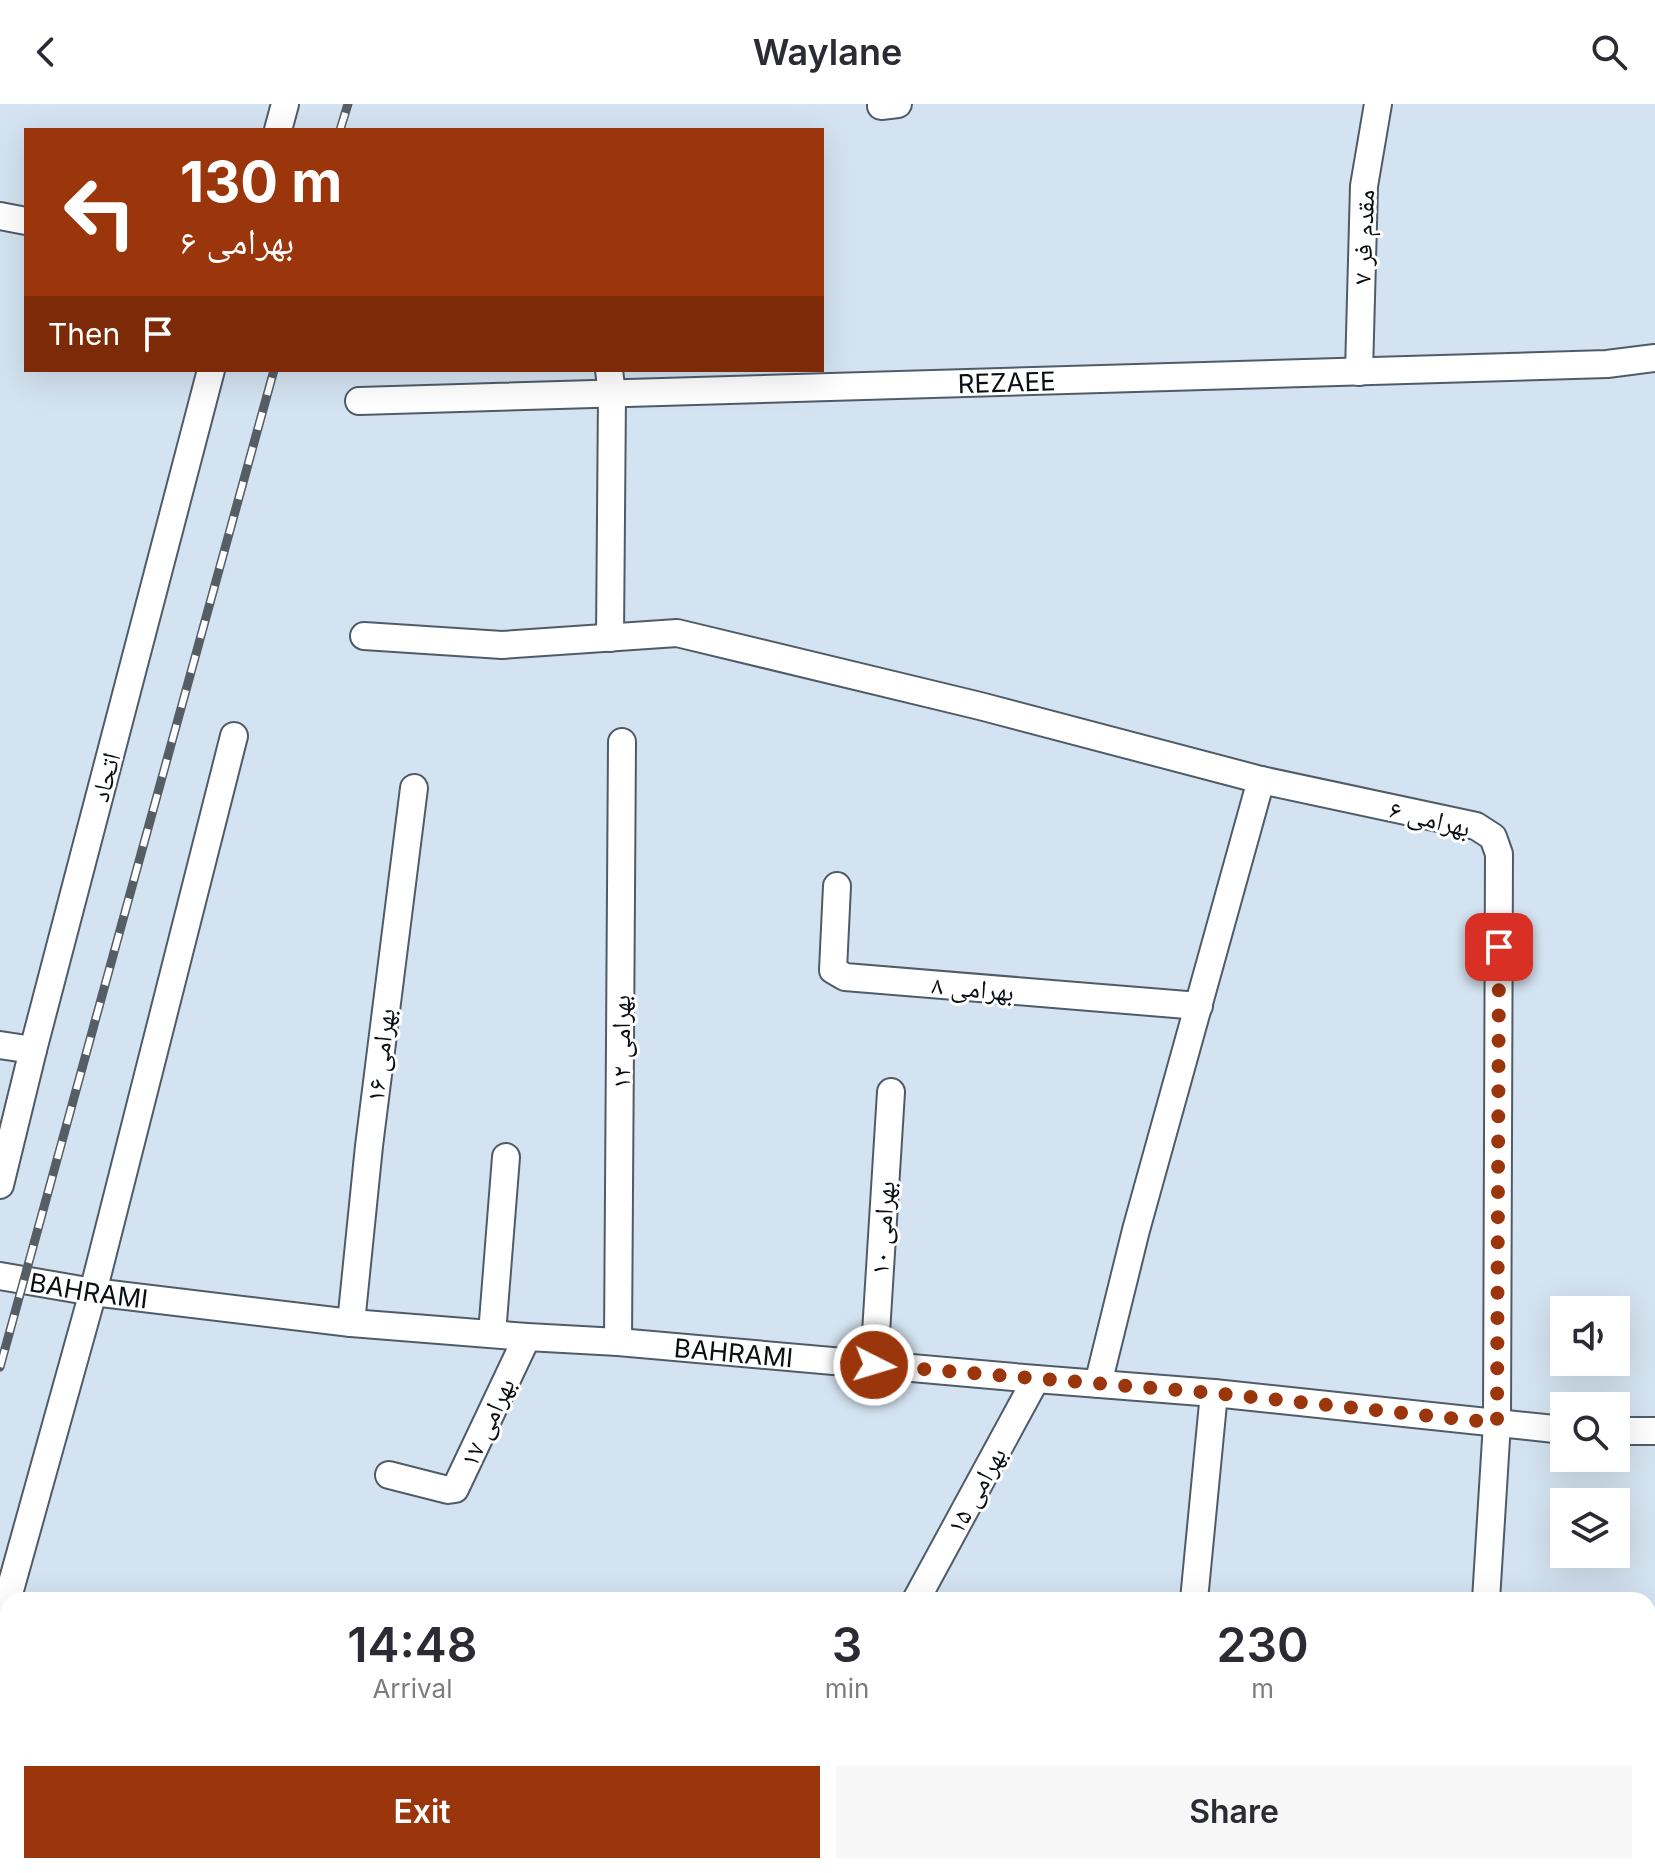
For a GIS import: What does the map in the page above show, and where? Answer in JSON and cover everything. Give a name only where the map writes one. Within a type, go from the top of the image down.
[{"type":"street","points":[[279,128],[285,104]]},
{"type":"street","name":"مقدم فر ۷","points":[[1359,372],[1364,186],[1378,104]]},
{"type":"street","points":[[0,216],[24,221]]},
{"type":"street","name":"REZAEE","points":[[359,401],[610,382],[1359,372],[1607,364],[1655,358]]},
{"type":"street","name":"اتحاد","points":[[0,1185],[210,372]]},
{"type":"street","points":[[610,382],[610,638]]},
{"type":"street","name":"بهرامی ۶","points":[[364,636],[502,645],[677,633],[980,706],[1261,780],[1476,826],[1493,837],[1499,854],[1497,1423],[1486,1592]]},
{"type":"street","points":[[9,1592],[93,1292],[234,736]]},
{"type":"street","name":"بهرامی ۱۲","points":[[618,1342],[622,742]]},
{"type":"street","points":[[1098,1384],[1136,1230],[1261,780]]},
{"type":"street","name":"بهرامی ۱۶","points":[[351,1323],[369,1146],[414,788]]},
{"type":"street","name":"بهرامی ۸","points":[[837,886],[833,970],[845,977],[1199,1006]]},
{"type":"street","points":[[0,1045],[33,1050]]},
{"type":"street","name":"بهرامی ۱۰","points":[[874,1365],[891,1092]]},
{"type":"street","points":[[492,1334],[506,1157]]},
{"type":"street","name":"BAHRAMI","points":[[0,1276],[93,1292],[351,1323],[618,1342],[1214,1393],[1550,1429]]},
{"type":"street","name":"بهرامی ۱۷","points":[[389,1475],[448,1490],[455,1489],[527,1337]]},
{"type":"street","name":"بهرامی ۱۵","points":[[920,1592],[1036,1379]]},
{"type":"street","points":[[1195,1592],[1214,1393]]},
{"type":"street","points":[[1630,1431],[1655,1431]]},
{"type":"railway","points":[[341,128],[348,104]]},
{"type":"railway","points":[[0,1367],[273,372]]},
{"type":"route","points":[[874,1365],[1214,1393],[1497,1423],[1499,947]]}]
